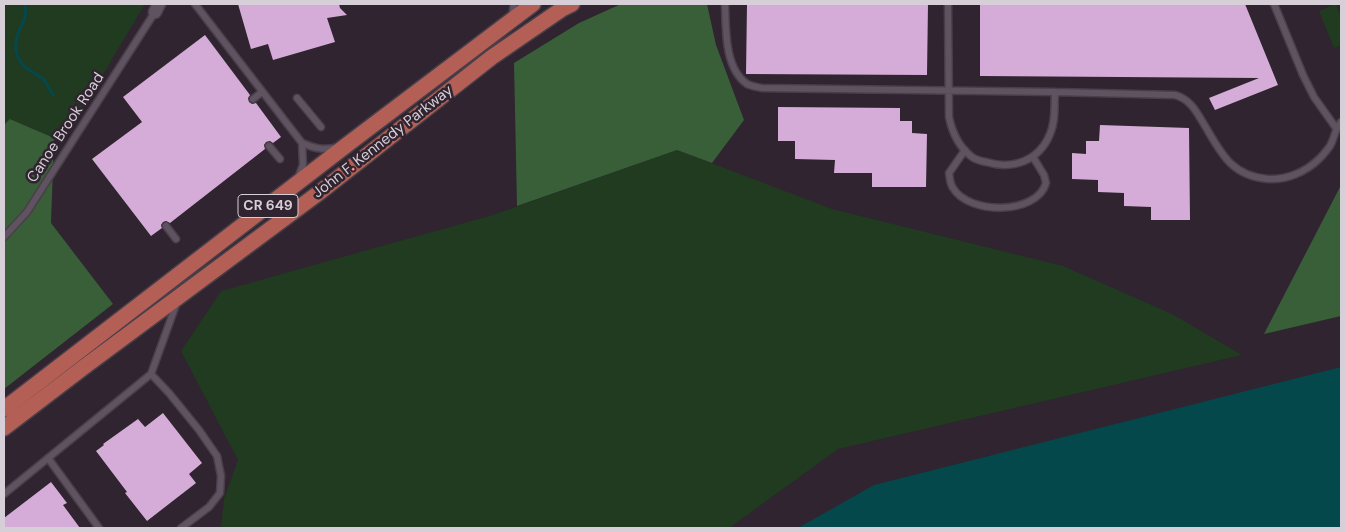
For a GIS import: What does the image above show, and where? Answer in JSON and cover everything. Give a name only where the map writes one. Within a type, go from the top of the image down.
[{"type":"main road","name":"John F. Kennedy Parkway","points":[[4,409],[533,4]]},
{"type":"main road","name":"John F. Kennedy Parkway","points":[[4,428],[320,192],[492,56],[572,4]]},
{"type":"lane","points":[[195,4],[302,143],[323,150],[348,144]]},
{"type":"lane","points":[[511,20],[514,4]]},
{"type":"lane","points":[[725,4],[728,50],[735,71],[747,84],[762,88],[1168,94],[1183,97],[1195,109],[1230,164],[1243,173],[1258,178],[1275,179],[1291,177],[1306,169],[1320,158],[1330,145],[1336,128],[1341,122]]},
{"type":"lane","points":[[950,4],[948,11],[949,118],[952,131],[972,157],[1006,166],[1020,163],[1033,157],[1043,146],[1050,134],[1054,120],[1055,92]]},
{"type":"lane","points":[[1274,4],[1314,97],[1336,128]]},
{"type":"lane","name":"Canoe Brook Road","points":[[4,237],[28,212],[157,8]]},
{"type":"lane","points":[[253,99],[262,92]]},
{"type":"lane","points":[[297,98],[321,127]]},
{"type":"lane","points":[[293,186],[303,165],[302,143]]},
{"type":"lane","points":[[269,146],[280,159]]},
{"type":"lane","points":[[965,150],[949,174],[950,183],[954,190],[966,200],[992,208],[1008,208],[1033,200],[1042,193],[1046,183],[1044,175],[1033,157]]},
{"type":"lane","points":[[166,226],[176,239]]},
{"type":"lane","points":[[4,494],[151,374],[162,340],[180,296]]},
{"type":"lane","points":[[151,374],[199,430],[217,456],[221,476],[220,493],[209,507],[181,528]]},
{"type":"lane","points":[[48,458],[99,528]]},
{"type":"green space","points":[[4,4],[145,4],[78,116],[54,138],[11,119],[4,125]]},
{"type":"green space","points":[[621,4],[707,4],[716,45],[744,120],[712,163],[677,150],[517,206],[514,63],[579,23]]},
{"type":"green space","points":[[1336,4],[1341,17],[1341,45],[1334,48],[1319,11]]},
{"type":"green space","points":[[10,119],[54,138],[51,223],[113,304],[4,389],[4,125]]},
{"type":"green space","points":[[677,150],[832,209],[1063,266],[1172,314],[1242,355],[838,449],[729,528],[221,528],[224,499],[238,460],[181,351],[221,291],[493,215]]},
{"type":"green space","points":[[1341,185],[1341,316],[1264,334]]},
{"type":"water","points":[[1341,367],[1341,528],[798,528],[874,485]]},
{"type":"building","points":[[238,4],[339,4],[340,8],[347,15],[327,18],[335,42],[273,60],[268,44],[251,49]]},
{"type":"building","points":[[747,4],[928,4],[927,75],[746,74]]},
{"type":"building","points":[[980,4],[1245,4],[1278,85],[1215,110],[1209,98],[1259,78],[980,76]]},
{"type":"building","points":[[205,35],[250,95],[248,98],[249,102],[252,104],[256,103],[281,137],[273,143],[270,141],[266,142],[264,145],[265,149],[170,223],[163,222],[162,228],[151,236],[92,159],[142,122],[123,97]]},
{"type":"building","points":[[778,107],[900,108],[900,121],[912,121],[912,133],[927,134],[926,187],[872,187],[872,173],[834,173],[835,160],[795,159],[795,141],[778,141]]},
{"type":"building","points":[[1100,125],[1189,128],[1190,220],[1151,220],[1151,207],[1124,206],[1124,193],[1098,192],[1098,180],[1072,179],[1072,153],[1086,154],[1086,141],[1099,141]]},
{"type":"building","points":[[163,413],[202,463],[189,474],[196,483],[147,521],[96,451],[138,419],[145,427]]},
{"type":"building","points":[[51,482],[67,503],[63,505],[80,528],[4,528],[4,518]]},
{"type":"waterway","points":[[25,4],[25,18],[16,42],[17,56],[25,67],[46,82],[53,95]]}]
